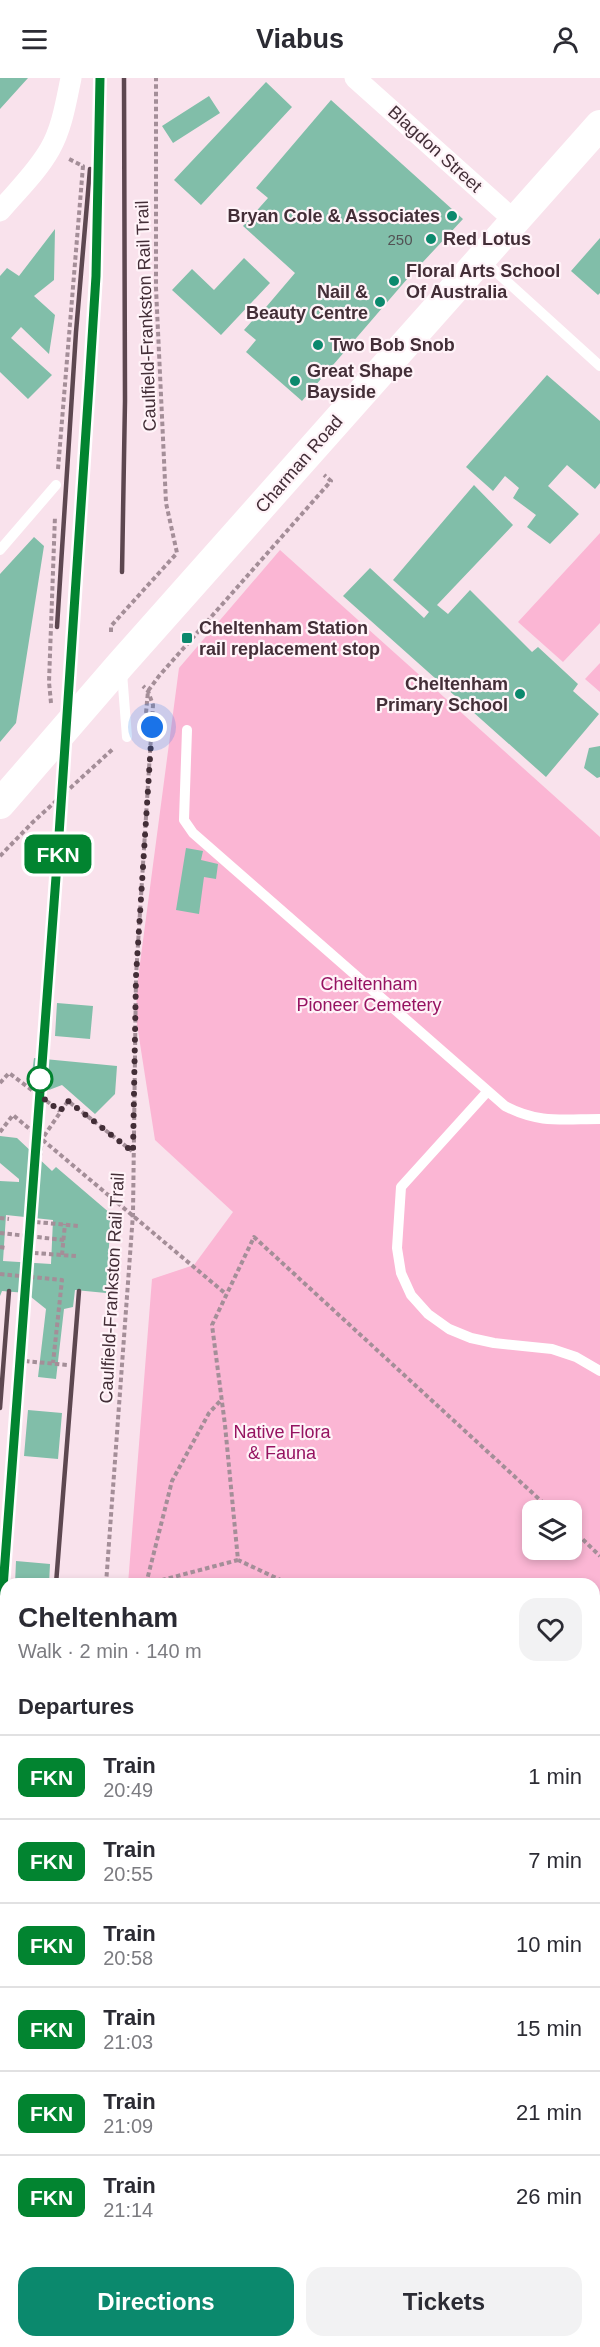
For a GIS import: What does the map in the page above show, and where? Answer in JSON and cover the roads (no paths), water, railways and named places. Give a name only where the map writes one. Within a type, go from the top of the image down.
[{"type":"main road","name":"Charman Road","points":[[0,804],[121,664],[515,221],[597,135]]},
{"type":"street","points":[[0,211],[34,172],[50,148],[63,115],[71,78]]},
{"type":"street","name":"Blagdon Street","points":[[355,78],[515,221]]},
{"type":"lane","points":[[482,258],[600,366]]},
{"type":"lane","points":[[0,550],[56,485]]},
{"type":"lane","points":[[121,664],[127,736]]},
{"type":"lane","points":[[187,730],[184,820],[194,832],[505,1106],[524,1116],[542,1119],[600,1119]]},
{"type":"lane","points":[[487,1092],[401,1187],[397,1248],[401,1273],[411,1295],[428,1314],[449,1329],[471,1338],[494,1343],[552,1349],[576,1357],[600,1371]]},
{"type":"railway","points":[[72,629],[96,276],[100,78]]},
{"type":"railway","points":[[122,572],[125,401],[124,78]]},
{"type":"railway","points":[[57,627],[76,332],[90,169]]},
{"type":"railway","points":[[0,1408],[9,1291]]},
{"type":"railway","points":[[56,1578],[79,1291]]},
{"type":"railway","points":[[3,1578],[23,1293]]},
{"type":"train","name":"FKN","points":[[4,1578],[58,850],[89,386],[96,276],[100,78]]},
{"type":"place","name":"Bryan Cole & Associates","points":[[452,216]]},
{"type":"place","name":"Red Lotus","points":[[431,239]]},
{"type":"place","name":"Floral Arts School Of Australia","points":[[394,281]]},
{"type":"place","name":"Nail & Beauty Centre","points":[[380,302]]},
{"type":"place","name":"Two Bob Snob","points":[[318,345]]},
{"type":"place","name":"Great Shape Bayside","points":[[295,381]]},
{"type":"place","name":"Cheltenham Station rail replacement stop","points":[[187,638]]},
{"type":"place","name":"Cheltenham Primary School","points":[[520,694]]},
{"type":"park label","name":"Cheltenham Pioneer Cemetery","points":[[369,994]]},
{"type":"park label","name":"Native Flora & Fauna","points":[[282,1442]]}]
